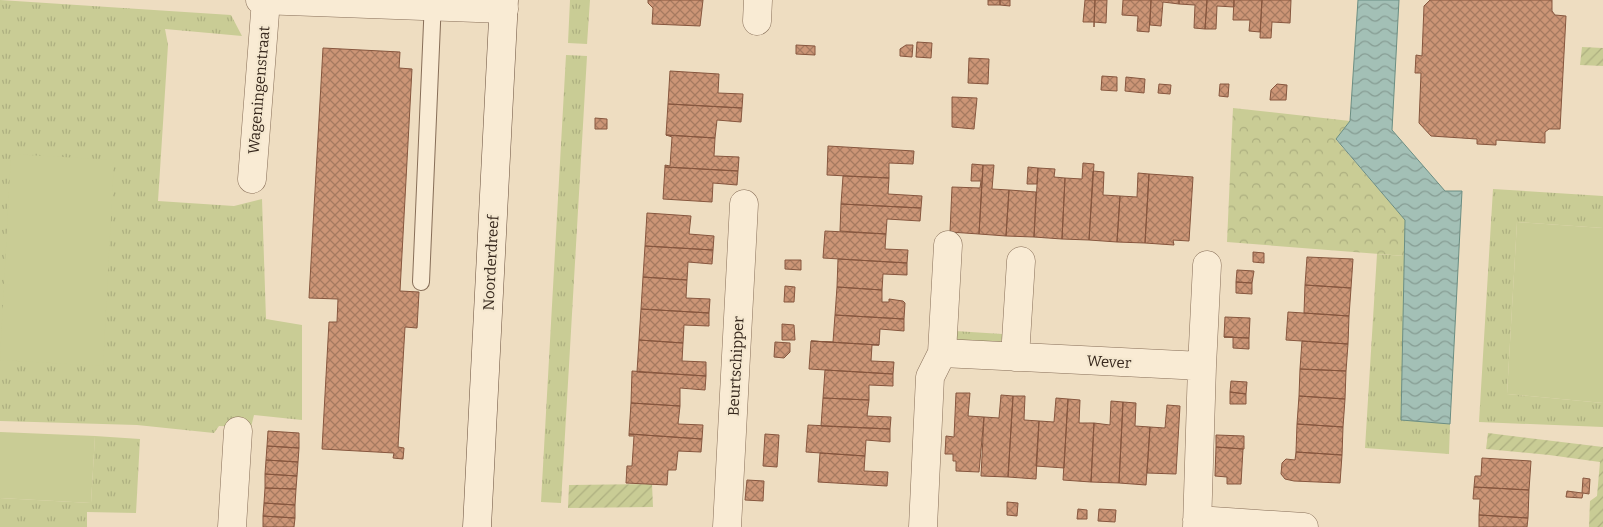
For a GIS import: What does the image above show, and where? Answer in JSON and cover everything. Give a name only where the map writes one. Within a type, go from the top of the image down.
[{"type":"street","points":[[260,0],[504,5]]},
{"type":"street","name":"Wageningenstraat","points":[[252,179],[266,0]]},
{"type":"street","name":"Noorderdreef","points":[[477,527],[504,5]]},
{"type":"street","name":"Beurtschipper","points":[[727,527],[744,204]]},
{"type":"street","points":[[923,527],[930,376],[942,353],[948,245]]},
{"type":"street","points":[[1016,357],[1021,261]]},
{"type":"street","points":[[1207,264],[1197,524],[1304,527]]},
{"type":"street","name":"Wever","points":[[942,353],[1202,366]]},
{"type":"street","points":[[232,527],[238,431]]},
{"type":"lane","points":[[421,282],[433,3]]},
{"type":"green space","points":[[0,0],[231,15],[242,36],[165,29],[168,45],[158,201],[234,206],[262,199],[266,319],[302,325],[302,420],[254,415],[251,427],[219,426],[214,433],[137,425],[0,421]]},
{"type":"green space","points":[[570,0],[590,0],[587,44],[568,43]]},
{"type":"green space","points":[[1582,47],[1603,48],[1603,66],[1580,65]]},
{"type":"green space","points":[[566,55],[587,56],[561,503],[541,502]]},
{"type":"green space","points":[[1233,108],[1350,121],[1336,140],[1405,220],[1405,256],[1227,242]]},
{"type":"green space","points":[[11,154],[114,160],[103,366],[0,360]]},
{"type":"green space","points":[[1493,189],[1603,196],[1603,228],[1517,222],[1507,394],[1603,403],[1603,427],[1479,422]]},
{"type":"green space","points":[[1517,222],[1603,228],[1603,403],[1507,394]]},
{"type":"green space","points":[[1377,254],[1405,256],[1401,419],[1450,424],[1449,454],[1365,448]]},
{"type":"green space","points":[[955,331],[1003,335],[998,344],[956,342]]},
{"type":"green space","points":[[0,432],[95,436],[91,503],[0,498]]},
{"type":"green space","points":[[1488,433],[1603,447],[1603,527],[1589,527],[1590,501],[1597,496],[1600,462],[1486,449]]},
{"type":"green space","points":[[95,436],[140,439],[136,513],[87,512],[87,527],[0,527],[0,498],[91,503]]},
{"type":"green space","points":[[652,484],[653,507],[568,508],[569,485]]},
{"type":"water","points":[[1358,0],[1399,0],[1392,130],[1445,191],[1462,191],[1450,424],[1401,420],[1405,220],[1336,139],[1350,121]]},
{"type":"building","points":[[648,0],[703,0],[700,26],[652,24],[653,8],[648,3]]},
{"type":"building","points":[[988,0],[1000,0],[1000,5],[988,5]]},
{"type":"building","points":[[1000,0],[1010,0],[1010,6],[1000,5]]},
{"type":"building","points":[[1085,0],[1095,0],[1094,27],[1094,22],[1083,22]]},
{"type":"building","points":[[1095,0],[1107,0],[1106,23],[1094,22]]},
{"type":"building","points":[[1123,0],[1151,0],[1149,32],[1137,31],[1138,16],[1122,15]]},
{"type":"building","points":[[1151,0],[1179,0],[1179,4],[1163,2],[1161,26],[1150,25]]},
{"type":"building","points":[[1179,0],[1207,0],[1205,29],[1194,28],[1195,5],[1179,4]]},
{"type":"building","points":[[1207,0],[1234,0],[1234,7],[1217,6],[1216,29],[1205,29]]},
{"type":"building","points":[[1234,0],[1262,0],[1260,32],[1249,31],[1250,20],[1233,20]]},
{"type":"building","points":[[1262,0],[1291,0],[1290,23],[1272,22],[1271,38],[1260,38]]},
{"type":"building","points":[[1430,0],[1552,0],[1552,11],[1555,15],[1566,16],[1560,129],[1549,129],[1545,132],[1545,143],[1496,140],[1496,145],[1477,144],[1477,139],[1431,136],[1419,123],[1421,73],[1415,73],[1416,55],[1422,56],[1424,6]]},
{"type":"building","points":[[917,42],[932,43],[931,58],[916,57]]},
{"type":"building","points":[[796,45],[815,46],[815,55],[796,54]]},
{"type":"building","points":[[906,45],[913,45],[912,57],[900,56],[900,49]]},
{"type":"building","points":[[323,48],[400,52],[399,68],[412,69],[400,291],[419,292],[417,328],[405,327],[398,447],[404,448],[403,459],[393,458],[394,453],[322,449],[329,322],[337,322],[338,299],[309,298]]},
{"type":"building","points":[[969,58],[989,59],[988,84],[968,83]]},
{"type":"building","points":[[670,71],[719,74],[718,93],[743,94],[742,108],[668,104]]},
{"type":"building","points":[[1102,76],[1117,77],[1117,91],[1101,90]]},
{"type":"building","points":[[1126,77],[1145,79],[1144,93],[1125,91]]},
{"type":"building","points":[[1159,84],[1171,85],[1170,94],[1158,93]]},
{"type":"building","points":[[1220,84],[1229,84],[1228,97],[1219,96]]},
{"type":"building","points":[[1277,84],[1287,85],[1286,100],[1270,100],[1271,90]]},
{"type":"building","points":[[952,97],[977,98],[974,129],[952,127]]},
{"type":"building","points":[[668,104],[742,108],[741,122],[717,120],[715,138],[666,135]]},
{"type":"building","points":[[595,118],[607,119],[607,129],[595,129]]},
{"type":"building","points":[[666,135],[715,138],[714,156],[739,157],[738,171],[665,167],[665,165],[670,166],[672,137]]},
{"type":"building","points":[[828,146],[914,151],[913,164],[889,163],[889,178],[827,175]]},
{"type":"building","points":[[1083,163],[1094,164],[1089,240],[1062,239],[1065,178],[1082,179]]},
{"type":"building","points":[[972,164],[983,165],[979,234],[950,232],[952,187],[980,188],[981,181],[971,181]]},
{"type":"building","points":[[983,165],[994,165],[992,189],[1009,190],[1006,236],[979,234]]},
{"type":"building","points":[[665,167],[738,171],[737,185],[713,183],[712,202],[663,199]]},
{"type":"building","points":[[1028,167],[1038,168],[1037,184],[1027,184]]},
{"type":"building","points":[[1038,168],[1055,169],[1054,177],[1065,178],[1062,239],[1034,237]]},
{"type":"building","points":[[1093,171],[1104,172],[1103,195],[1120,196],[1117,242],[1089,240]]},
{"type":"building","points":[[1138,173],[1149,174],[1145,243],[1117,242],[1120,196],[1137,197]]},
{"type":"building","points":[[1149,174],[1193,177],[1189,241],[1173,240],[1174,245],[1145,243]]},
{"type":"building","points":[[843,176],[889,178],[888,194],[922,196],[921,208],[841,204]]},
{"type":"building","points":[[1009,190],[1036,192],[1034,237],[1006,236]]},
{"type":"building","points":[[841,204],[921,208],[920,221],[887,219],[886,234],[840,231]]},
{"type":"building","points":[[647,213],[691,216],[689,234],[714,236],[713,250],[645,246]]},
{"type":"building","points":[[825,231],[886,234],[885,249],[908,250],[907,263],[823,258]]},
{"type":"building","points":[[645,246],[713,250],[712,264],[688,262],[687,280],[643,277]]},
{"type":"building","points":[[1253,252],[1264,253],[1264,263],[1253,262]]},
{"type":"building","points":[[1307,257],[1353,259],[1351,288],[1305,285]]},
{"type":"building","points":[[838,259],[907,263],[907,275],[883,274],[882,290],[837,287]]},
{"type":"building","points":[[785,260],[801,260],[801,270],[785,269]]},
{"type":"building","points":[[1237,270],[1254,271],[1252,283],[1236,282]]},
{"type":"building","points":[[643,277],[687,280],[686,298],[710,299],[709,313],[641,309]]},
{"type":"building","points":[[1236,282],[1252,283],[1252,294],[1236,293]]},
{"type":"building","points":[[1305,285],[1351,288],[1349,316],[1304,313]]},
{"type":"building","points":[[785,286],[795,287],[794,302],[784,302]]},
{"type":"building","points":[[837,287],[882,290],[882,302],[889,302],[889,299],[905,303],[904,319],[835,315]]},
{"type":"building","points":[[641,309],[709,313],[709,326],[684,325],[683,343],[639,340]]},
{"type":"building","points":[[1288,312],[1349,316],[1348,344],[1286,340]]},
{"type":"building","points":[[835,315],[904,319],[904,331],[880,329],[879,345],[811,341],[833,342]]},
{"type":"building","points":[[1225,317],[1250,318],[1249,338],[1224,337]]},
{"type":"building","points":[[782,324],[794,325],[795,340],[782,340]]},
{"type":"building","points":[[1233,337],[1249,338],[1249,349],[1233,348]]},
{"type":"building","points":[[639,340],[683,343],[682,361],[706,362],[706,376],[637,372]]},
{"type":"building","points":[[811,341],[879,345],[872,345],[871,361],[894,362],[893,374],[809,369]]},
{"type":"building","points":[[1302,341],[1348,344],[1346,371],[1300,369]]},
{"type":"building","points":[[775,342],[790,343],[790,352],[784,358],[774,357]]},
{"type":"building","points":[[1300,369],[1346,371],[1345,399],[1299,396]]},
{"type":"building","points":[[825,370],[893,374],[893,386],[869,385],[869,400],[823,398]]},
{"type":"building","points":[[632,371],[706,376],[705,390],[680,388],[680,406],[631,403]]},
{"type":"building","points":[[1231,381],[1247,382],[1246,394],[1230,392]]},
{"type":"building","points":[[1230,392],[1246,394],[1246,404],[1230,404]]},
{"type":"building","points":[[956,393],[970,393],[968,416],[984,417],[979,472],[956,471],[956,461],[953,461],[953,454],[945,454],[946,436],[954,437]]},
{"type":"building","points":[[1001,395],[1013,396],[1008,477],[981,476],[984,417],[999,418]]},
{"type":"building","points":[[1013,396],[1025,396],[1024,420],[1039,421],[1036,479],[1008,477]]},
{"type":"building","points":[[1299,396],[1345,399],[1343,427],[1297,424]]},
{"type":"building","points":[[823,398],[869,400],[867,416],[891,417],[890,429],[821,426]]},
{"type":"building","points":[[1056,398],[1068,399],[1064,468],[1036,466],[1039,421],[1054,422]]},
{"type":"building","points":[[1068,399],[1080,400],[1079,423],[1094,423],[1091,482],[1063,480]]},
{"type":"building","points":[[1111,401],[1123,402],[1119,483],[1091,482],[1094,423],[1110,425]]},
{"type":"building","points":[[1123,402],[1136,403],[1135,426],[1150,427],[1146,485],[1119,483]]},
{"type":"building","points":[[631,403],[680,406],[678,424],[703,425],[702,439],[629,434]]},
{"type":"building","points":[[1167,405],[1180,406],[1176,474],[1147,473],[1150,427],[1165,428]]},
{"type":"building","points":[[1297,424],[1343,427],[1342,455],[1296,452]]},
{"type":"building","points":[[808,425],[890,429],[890,442],[866,440],[865,456],[806,452]]},
{"type":"building","points":[[268,431],[299,433],[299,448],[267,446]]},
{"type":"building","points":[[629,434],[702,439],[701,452],[678,451],[676,470],[668,470],[667,485],[626,483],[627,466],[632,466],[634,436],[629,436]]},
{"type":"building","points":[[765,434],[779,435],[777,467],[763,466]]},
{"type":"building","points":[[1216,435],[1244,436],[1244,449],[1216,447]]},
{"type":"building","points":[[267,446],[299,448],[298,462],[266,460]]},
{"type":"building","points":[[1216,447],[1243,449],[1241,484],[1227,484],[1227,477],[1215,476]]},
{"type":"building","points":[[1296,452],[1342,455],[1340,483],[1285,479],[1281,474],[1282,463],[1286,459],[1295,460]]},
{"type":"building","points":[[820,453],[865,456],[864,471],[888,472],[887,486],[818,482]]},
{"type":"building","points":[[1482,458],[1531,461],[1529,490],[1474,487],[1475,476],[1481,476]]},
{"type":"building","points":[[266,460],[298,462],[297,476],[265,474]]},
{"type":"building","points":[[265,474],[297,476],[296,489],[265,488]]},
{"type":"building","points":[[1583,478],[1590,479],[1589,494],[1583,493],[1582,498],[1566,497],[1567,491],[1582,493]]},
{"type":"building","points":[[747,480],[764,481],[763,501],[745,500]]},
{"type":"building","points":[[1474,487],[1529,490],[1528,518],[1479,515],[1480,499],[1473,499]]},
{"type":"building","points":[[265,488],[296,489],[295,505],[264,503]]},
{"type":"building","points":[[1007,502],[1018,503],[1017,516],[1007,515]]},
{"type":"building","points":[[264,503],[295,505],[295,518],[263,516]]},
{"type":"building","points":[[1078,509],[1087,510],[1087,519],[1077,519]]},
{"type":"building","points":[[1099,509],[1116,510],[1115,522],[1098,521]]},
{"type":"building","points":[[1479,515],[1528,518],[1527,527],[1479,527]]},
{"type":"building","points":[[263,516],[295,518],[294,527],[263,527]]}]
